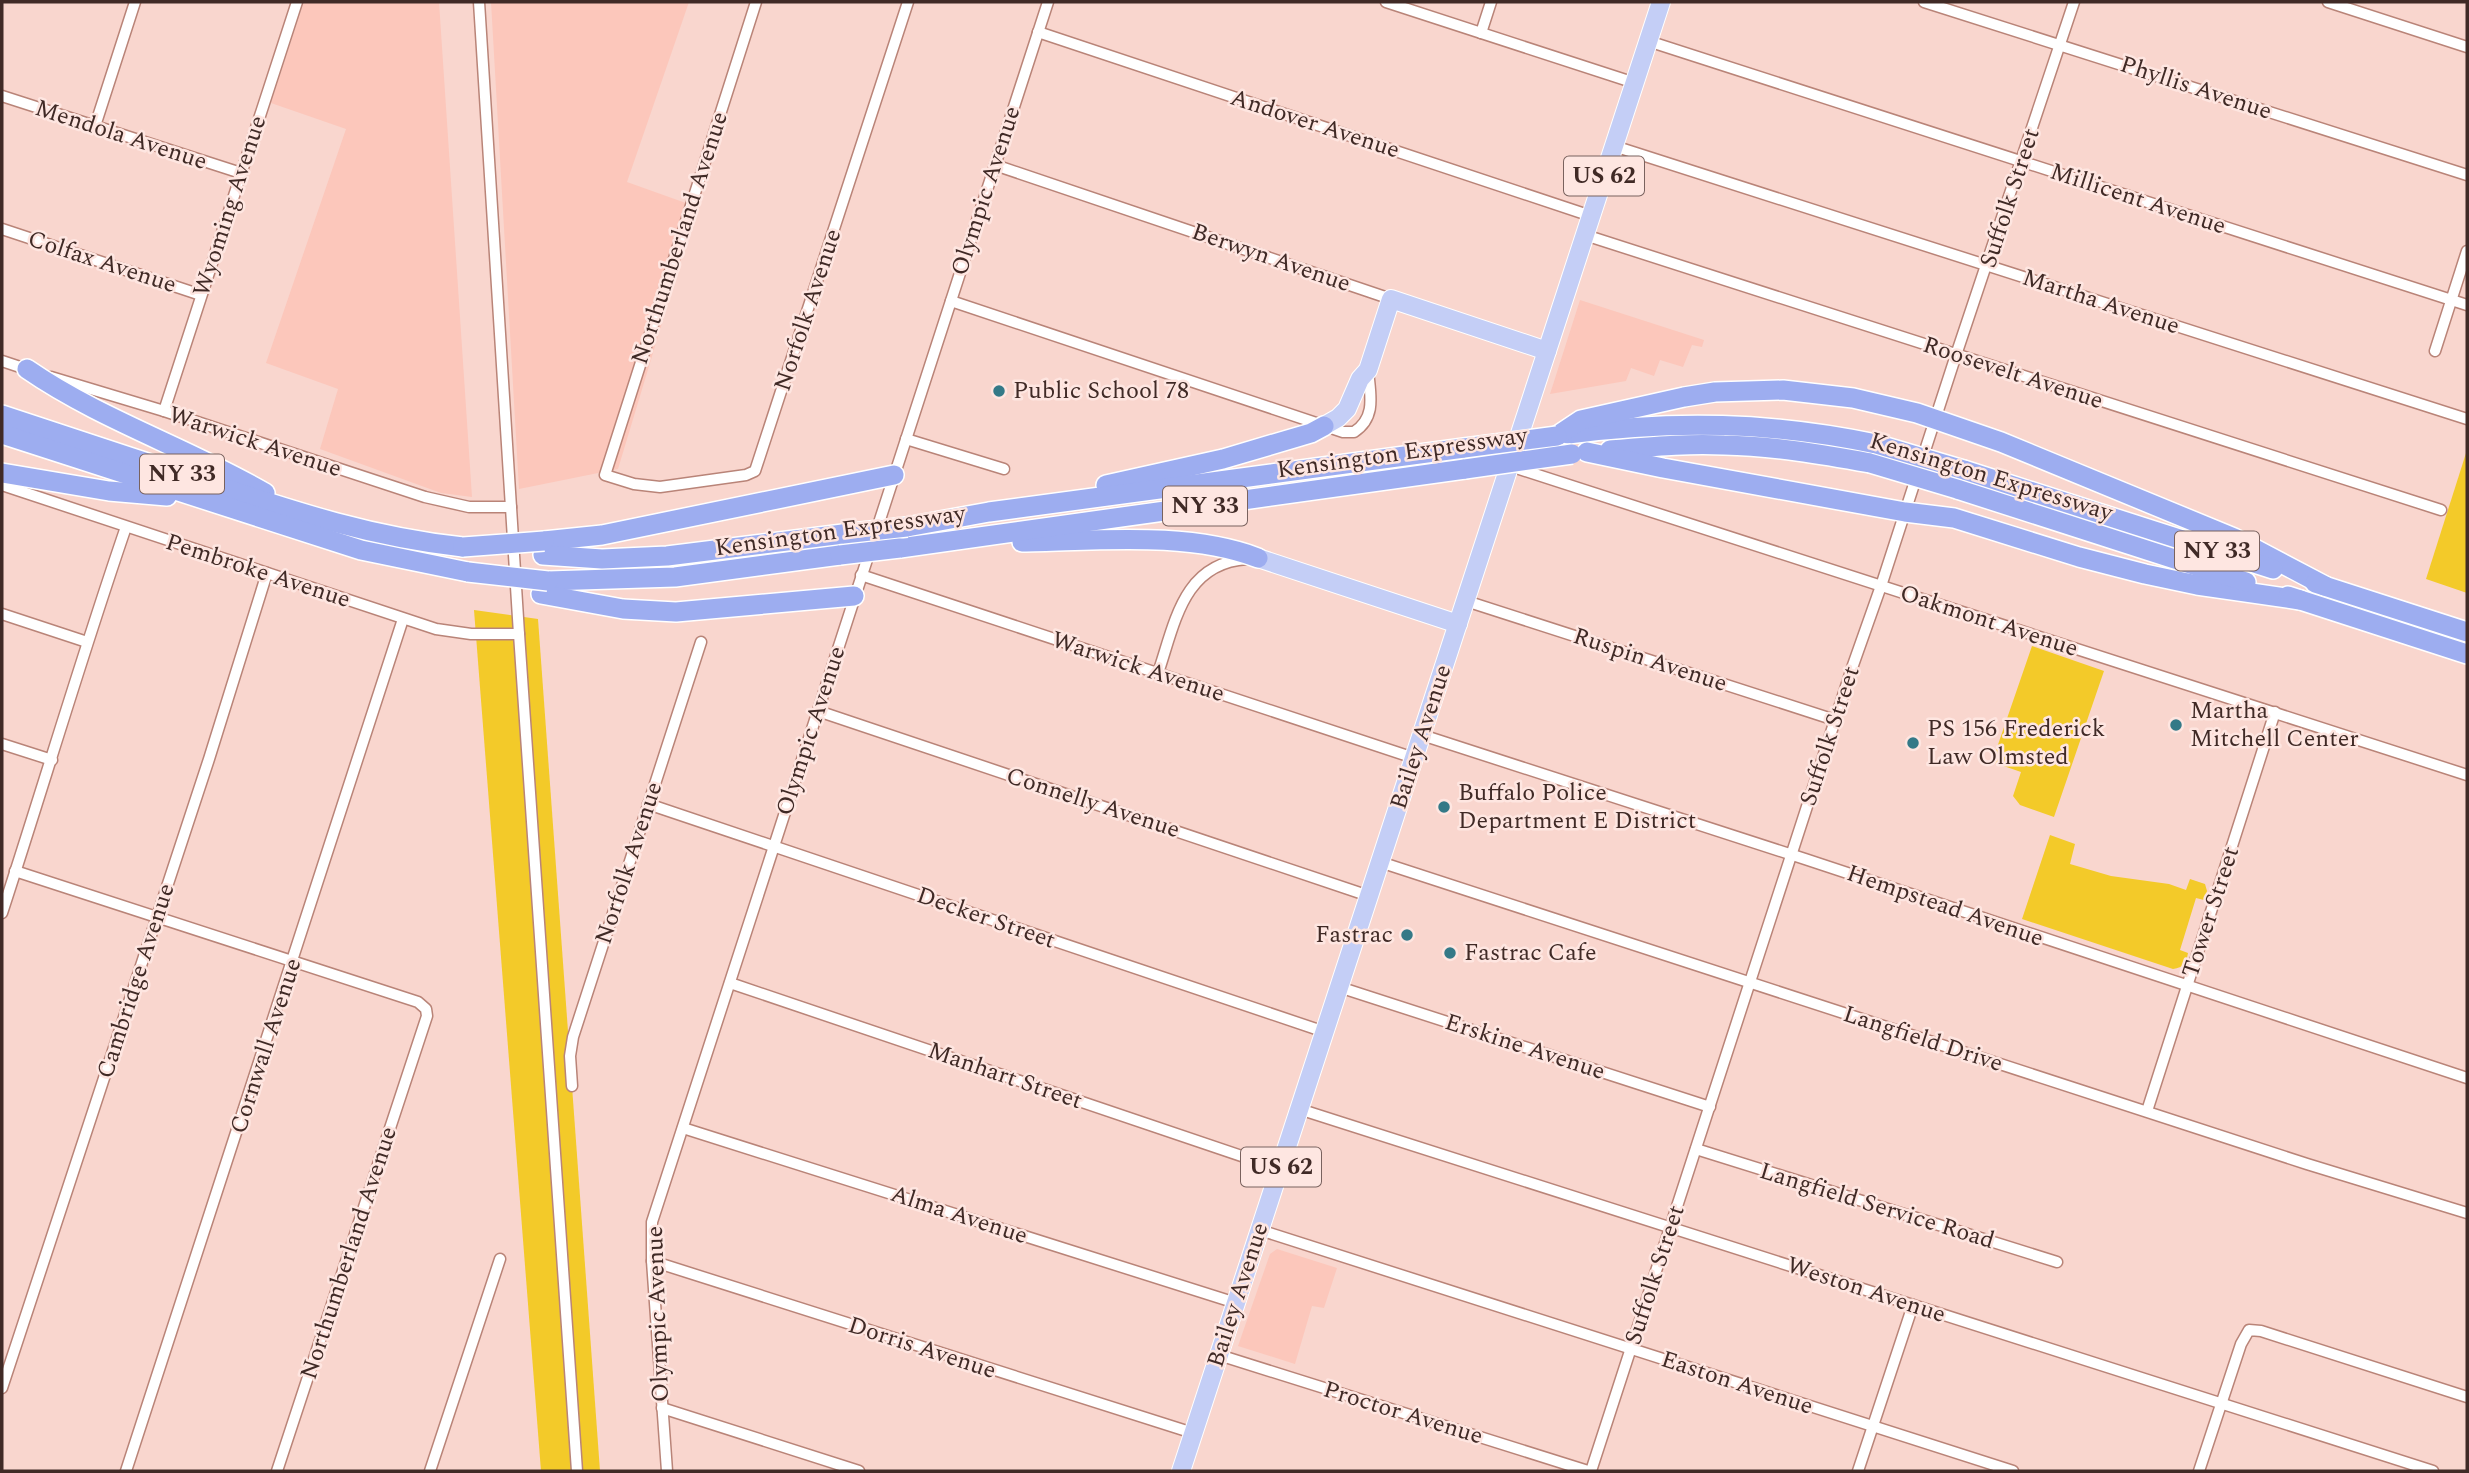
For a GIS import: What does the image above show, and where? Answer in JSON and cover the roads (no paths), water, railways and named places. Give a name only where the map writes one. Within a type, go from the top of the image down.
[{"type":"highway","points":[[27,369],[97,409],[236,476],[299,513]]},
{"type":"highway","points":[[1582,426],[1684,397],[1725,391],[1783,390],[1853,398],[1902,408],[2001,442],[2234,538],[2325,586]]},
{"type":"highway","name":"NY 33","points":[[2,415],[299,513],[380,535],[463,547],[543,548]]},
{"type":"highway","name":"Kensington Expressway","points":[[543,548],[602,559],[667,556],[907,527],[989,512],[1557,436],[1582,426],[1712,424],[1782,428],[1876,444],[2467,632]]},
{"type":"highway","points":[[989,512],[1223,459],[1311,433],[1324,426]]},
{"type":"highway","name":"NY 33","points":[[2,434],[361,550],[544,587]]},
{"type":"highway","name":"Kensington Expressway","points":[[544,587],[675,577],[944,543],[1580,453],[1724,444],[1806,452],[1870,463],[2467,654]]},
{"type":"highway","points":[[1580,453],[1905,512],[1954,518],[2079,557],[2145,574],[2197,585],[2300,600]]},
{"type":"highway","points":[[2,473],[109,491],[197,498]]},
{"type":"highway","points":[[543,548],[894,475]]},
{"type":"highway","points":[[944,543],[1166,541],[1221,547],[1258,558]]},
{"type":"highway","points":[[544,587],[623,609],[676,612],[854,596]]},
{"type":"main road","name":"Bailey Avenue","points":[[1181,1471],[1661,2]]},
{"type":"main road","name":"Berwyn Avenue","points":[[1391,299],[1547,351]]},
{"type":"main road","points":[[1324,426],[1347,409],[1360,379],[1368,370],[1391,299]]},
{"type":"main road","points":[[1258,558],[1458,624]]},
{"type":"street","points":[[95,126],[135,2]]},
{"type":"street","name":"Wyoming Avenue","points":[[164,411],[297,2]]},
{"type":"street","points":[[479,2],[519,634],[577,1471]]},
{"type":"street","name":"Northumberland Avenue","points":[[605,475],[756,2]]},
{"type":"street","name":"Norfolk Avenue","points":[[605,475],[635,484],[660,487],[746,475],[755,471],[908,2]]},
{"type":"street","name":"Olympic Avenue","points":[[667,1471],[650,1227],[1048,2]]},
{"type":"street","points":[[1386,2],[1635,83]]},
{"type":"street","points":[[1481,33],[1491,2]]},
{"type":"street","name":"Phyllis Avenue","points":[[1924,2],[2467,175]]},
{"type":"street","name":"Suffolk Street","points":[[1589,1471],[2074,2]]},
{"type":"street","points":[[2328,2],[2467,47]]},
{"type":"street","name":"Andover Avenue","points":[[1038,32],[1591,216]]},
{"type":"street","name":"Millicent Avenue","points":[[1648,41],[2467,305]]},
{"type":"street","name":"Mendola Avenue","points":[[2,96],[241,173]]},
{"type":"street","name":"Martha Avenue","points":[[1614,146],[2467,419]]},
{"type":"street","name":"Berwyn Avenue","points":[[995,165],[1391,299]]},
{"type":"street","name":"Colfax Avenue","points":[[2,229],[201,295]]},
{"type":"street","name":"Roosevelt Avenue","points":[[1585,235],[2441,510]]},
{"type":"street","points":[[2435,351],[2467,251]]},
{"type":"street","points":[[951,301],[1324,426]]},
{"type":"street","name":"Warwick Avenue","points":[[2,361],[425,497],[469,507],[511,507]]},
{"type":"street","points":[[906,439],[1004,469]]},
{"type":"street","name":"Oakmont Avenue","points":[[1510,466],[2467,775]]},
{"type":"street","name":"Pembroke Avenue","points":[[2,485],[436,629],[471,634],[519,634]]},
{"type":"street","points":[[2,913],[126,527]]},
{"type":"street","points":[[1158,673],[1181,605],[1202,574],[1220,564],[1258,558]]},
{"type":"street","name":"Cambridge Avenue","points":[[2,1388],[267,573]]},
{"type":"street","name":"Warwick Avenue","points":[[861,575],[1414,758]]},
{"type":"street","name":"Ruspin Avenue","points":[[1466,601],[1835,720]]},
{"type":"street","points":[[2,614],[87,642]]},
{"type":"street","name":"Cornwall Avenue","points":[[126,1471],[403,619]]},
{"type":"street","name":"Norfolk Avenue","points":[[572,1086],[570,1056],[573,1037],[701,642]]},
{"type":"street","name":"Connelly Avenue","points":[[818,711],[1369,896]]},
{"type":"street","name":"Tower Street","points":[[2147,1111],[2275,712]]},
{"type":"street","name":"Hempstead Avenue","points":[[1422,735],[2467,1078]]},
{"type":"street","points":[[2,744],[52,760]]},
{"type":"street","name":"Decker Street","points":[[648,804],[1325,1032]]},
{"type":"street","name":"Langfield Drive","points":[[1380,862],[2467,1213]]},
{"type":"street","name":"Northumberland Avenue","points":[[2,872],[156,917],[422,1004],[427,1016],[277,1471]]},
{"type":"street","name":"Manhart Street","points":[[730,983],[1280,1168]]},
{"type":"street","name":"Erskine Avenue","points":[[1339,987],[1710,1107]]},
{"type":"street","name":"Weston Avenue","points":[[1299,1109],[2432,1471]]},
{"type":"street","name":"Alma Avenue","points":[[683,1128],[1236,1303]]},
{"type":"street","name":"Langfield Service Road","points":[[1696,1149],[2057,1262]]},
{"type":"street","name":"Easton Avenue","points":[[1260,1230],[2014,1471]]},
{"type":"street","points":[[430,1471],[499,1259]]},
{"type":"street","name":"Dorris Avenue","points":[[652,1261],[1193,1433]]},
{"type":"street","points":[[1858,1471],[1913,1305]]},
{"type":"street","points":[[2199,1471],[2241,1344],[2249,1330],[2261,1331],[2467,1397]]},
{"type":"street","name":"Proctor Avenue","points":[[1219,1355],[1589,1471]]},
{"type":"street","points":[[662,1408],[859,1471]]},
{"type":"place","name":"Public School 78","points":[[999,391]]},
{"type":"place","name":"Martha Mitchell Center","points":[[2176,725]]},
{"type":"place","name":"PS 156 Frederick Law Olmsted","points":[[1913,743]]},
{"type":"place","name":"Buffalo Police Department E District","points":[[1444,807]]},
{"type":"place","name":"Fastrac","points":[[1407,935]]},
{"type":"place","name":"Fastrac Cafe","points":[[1450,953]]}]
